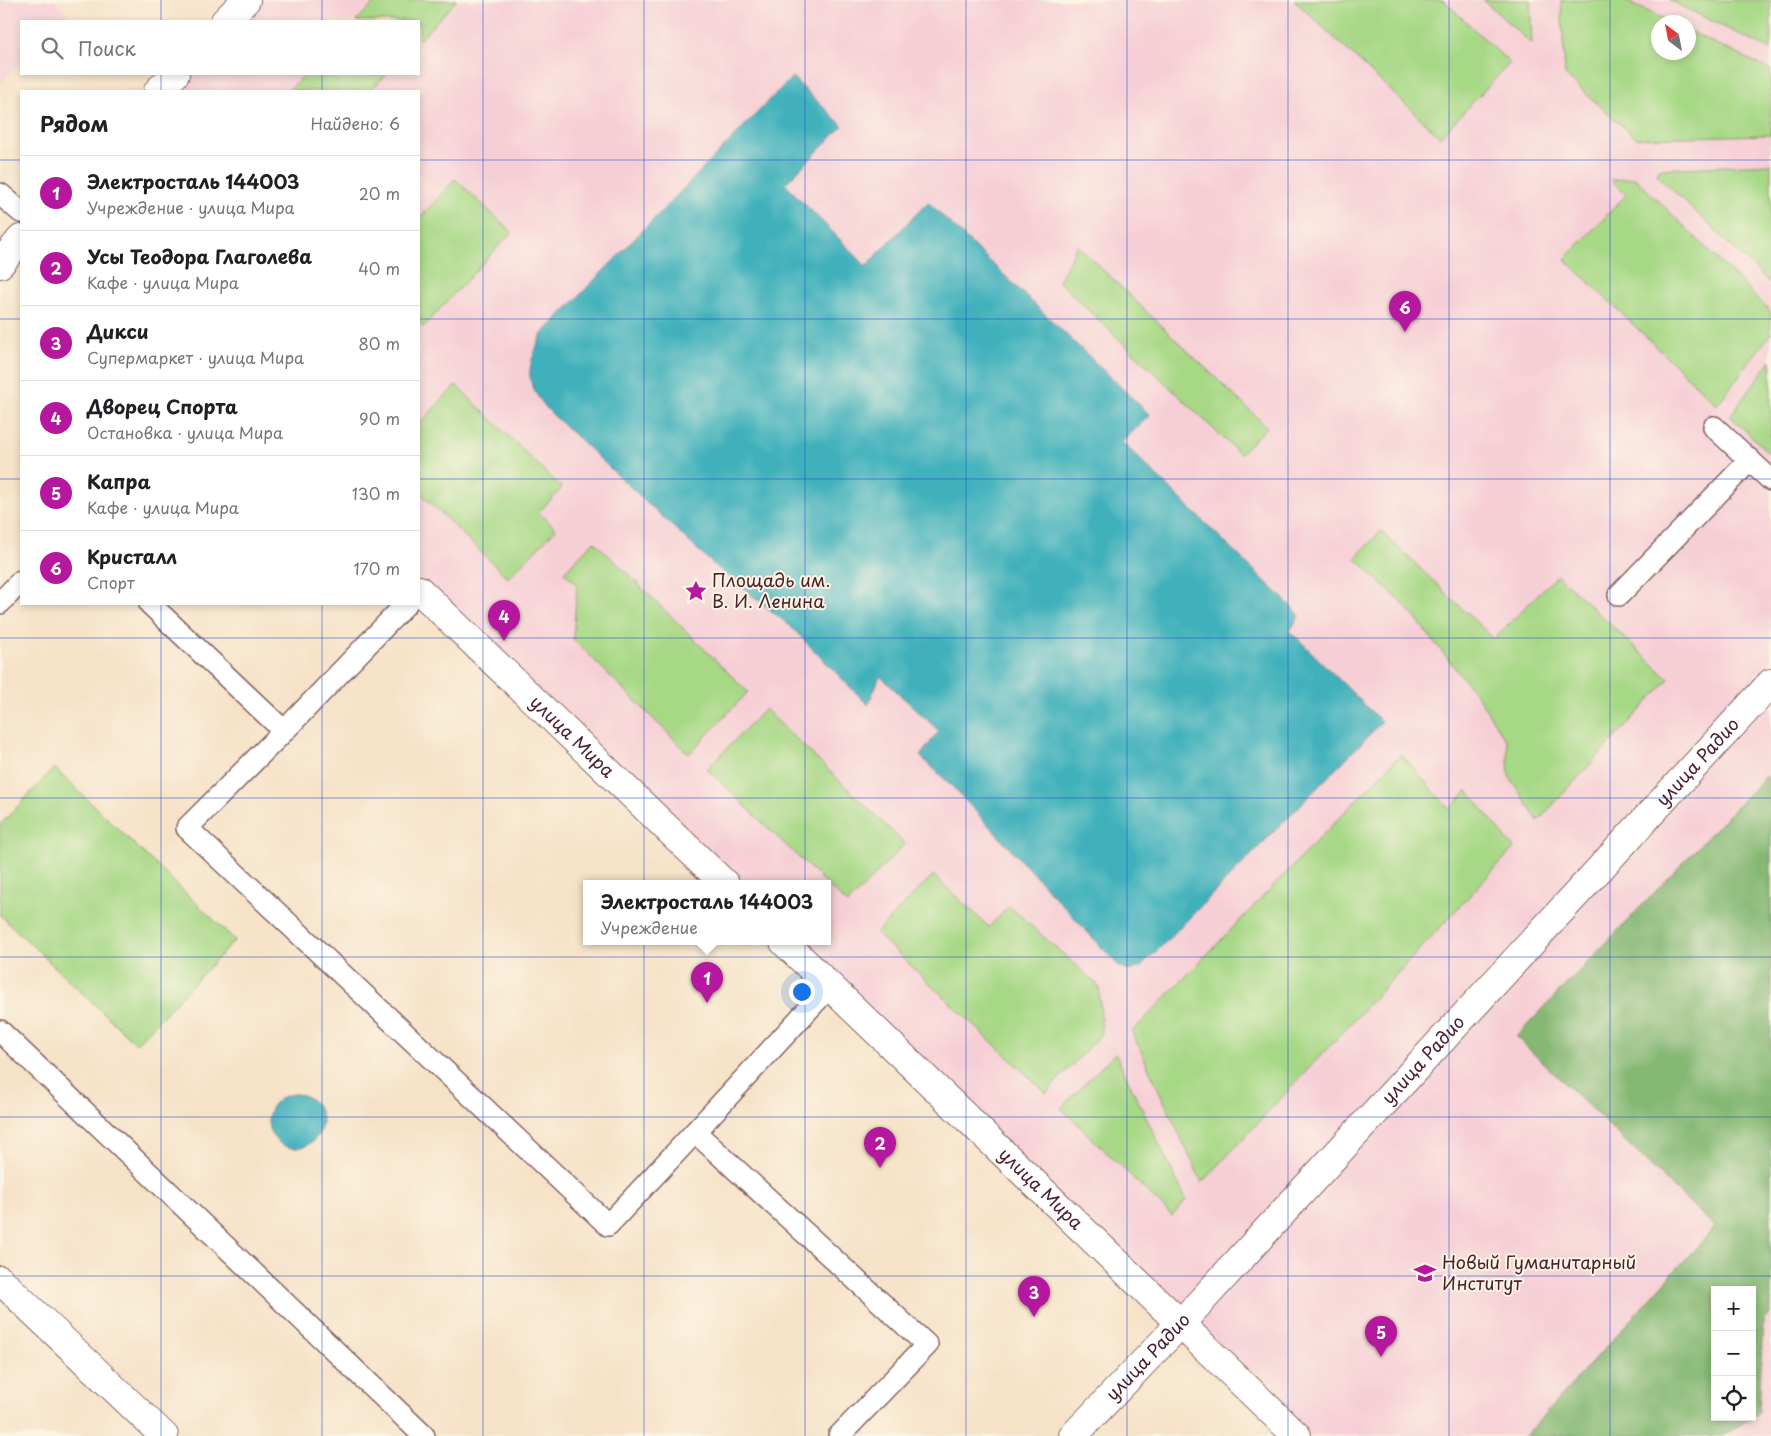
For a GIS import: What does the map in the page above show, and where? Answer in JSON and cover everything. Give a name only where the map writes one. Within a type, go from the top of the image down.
[{"type":"main road","points":[[227,20],[246,0]]},
{"type":"main road","points":[[159,90],[174,75]]},
{"type":"main road","points":[[0,264],[20,240]]},
{"type":"main road","name":"улица Мира","points":[[420,591],[720,880]]},
{"type":"main road","name":"улица Радио","points":[[1073,1436],[1180,1323],[1771,683]]},
{"type":"main road","name":"улица Мира","points":[[787,945],[1297,1436]]},
{"type":"main road","points":[[0,1280],[164,1436]]},
{"type":"lane","points":[[0,194],[20,211]]},
{"type":"lane","points":[[1714,426],[1771,480]]},
{"type":"lane","points":[[1619,595],[1750,460]]},
{"type":"lane","points":[[0,603],[20,582]]},
{"type":"lane","points":[[151,605],[284,731]]},
{"type":"lane","points":[[405,605],[284,731],[187,828],[608,1224],[830,986]]},
{"type":"lane","points":[[0,1032],[424,1436]]},
{"type":"lane","points":[[695,1132],[927,1345],[839,1436]]},
{"type":"shaded area","points":[[0,0],[53,0],[68,14],[62,20],[20,20],[20,63],[0,84]]},
{"type":"shaded area","points":[[246,0],[1771,0],[1771,1436],[1297,1436],[787,945],[831,945],[831,880],[721,880],[420,591],[420,90],[159,90],[174,75],[420,75],[420,20],[226,20]]},
{"type":"green space","points":[[377,0],[457,0],[420,39],[420,20],[357,20]]},
{"type":"green space","points":[[1294,0],[1443,0],[1510,63],[1440,137]]},
{"type":"green space","points":[[1483,0],[1530,0],[1532,44]]},
{"type":"green space","points":[[1561,0],[1623,0],[1656,15],[1651,15],[1651,60],[1696,60],[1696,34],[1771,70],[1771,135],[1636,138],[1565,75]]},
{"type":"green space","points":[[1669,0],[1771,0],[1771,50]]},
{"type":"green space","points":[[304,75],[386,75],[371,90],[289,90]]},
{"type":"green space","points":[[1771,164],[1771,284],[1657,175],[1659,169]]},
{"type":"green space","points":[[1635,178],[1771,312],[1771,333],[1717,405],[1565,259],[1626,195],[1611,180]]},
{"type":"green space","points":[[455,179],[512,232],[423,327],[420,324],[420,218]]},
{"type":"green space","points":[[1077,245],[1267,427],[1240,454],[1059,282]]},
{"type":"green space","points":[[1771,360],[1771,455],[1730,416]]},
{"type":"green space","points":[[456,385],[562,488],[539,512],[556,529],[508,578],[420,493],[420,423]]},
{"type":"green space","points":[[1381,531],[1494,639],[1557,575],[1669,679],[1538,821],[1509,776],[1507,742],[1476,694],[1407,608],[1355,558]]},
{"type":"green space","points":[[594,541],[748,692],[689,754],[573,639],[577,584],[564,572]]},
{"type":"green space","points":[[765,709],[905,844],[847,904],[831,889],[831,880],[822,880],[707,769]]},
{"type":"green space","points":[[1401,754],[1450,810],[1467,790],[1514,848],[1202,1183],[1132,1032]]},
{"type":"green space","points":[[54,768],[235,940],[136,1044],[0,915],[0,825]]},
{"type":"green space","points":[[1766,776],[1771,781],[1771,1312],[1763,1320],[1759,1413],[1756,1415],[1756,1286],[1711,1286],[1711,1421],[1746,1421],[1723,1436],[1525,1436],[1715,1227],[1516,1037]]},
{"type":"green space","points":[[933,875],[989,927],[1009,906],[1099,986],[1102,1033],[1046,1093],[876,933]]},
{"type":"green space","points":[[1115,1053],[1186,1200],[1172,1216],[1061,1108]]},
{"type":"water","points":[[792,77],[843,126],[785,184],[866,266],[928,202],[1150,415],[1122,442],[1300,615],[1290,631],[1382,722],[1141,967],[1128,971],[1119,966],[952,786],[920,756],[939,731],[880,676],[868,705],[790,626],[713,564],[551,413],[536,393],[532,384],[530,367],[542,334]]},
{"type":"water","points":[[295,1094],[305,1096],[314,1102],[320,1111],[322,1121],[320,1131],[314,1140],[305,1146],[295,1148],[285,1146],[276,1140],[270,1131],[268,1121],[270,1111],[276,1102],[285,1096]]},
{"type":"place","name":"Кристалл","points":[[1405,332]]},
{"type":"place","name":"Площадь им. В. И. Ленина","points":[[696,591]]},
{"type":"place","name":"Дворец Спорта","points":[[504,641]]},
{"type":"place","name":"Электросталь 144003","points":[[707,1003]]},
{"type":"place","name":"Усы Теодора Глаголева","points":[[880,1168]]},
{"type":"place","name":"Новый Гуманитарный Институт","points":[[1425,1273]]},
{"type":"place","name":"Дикси","points":[[1034,1317]]},
{"type":"place","name":"Капра","points":[[1381,1357]]}]
